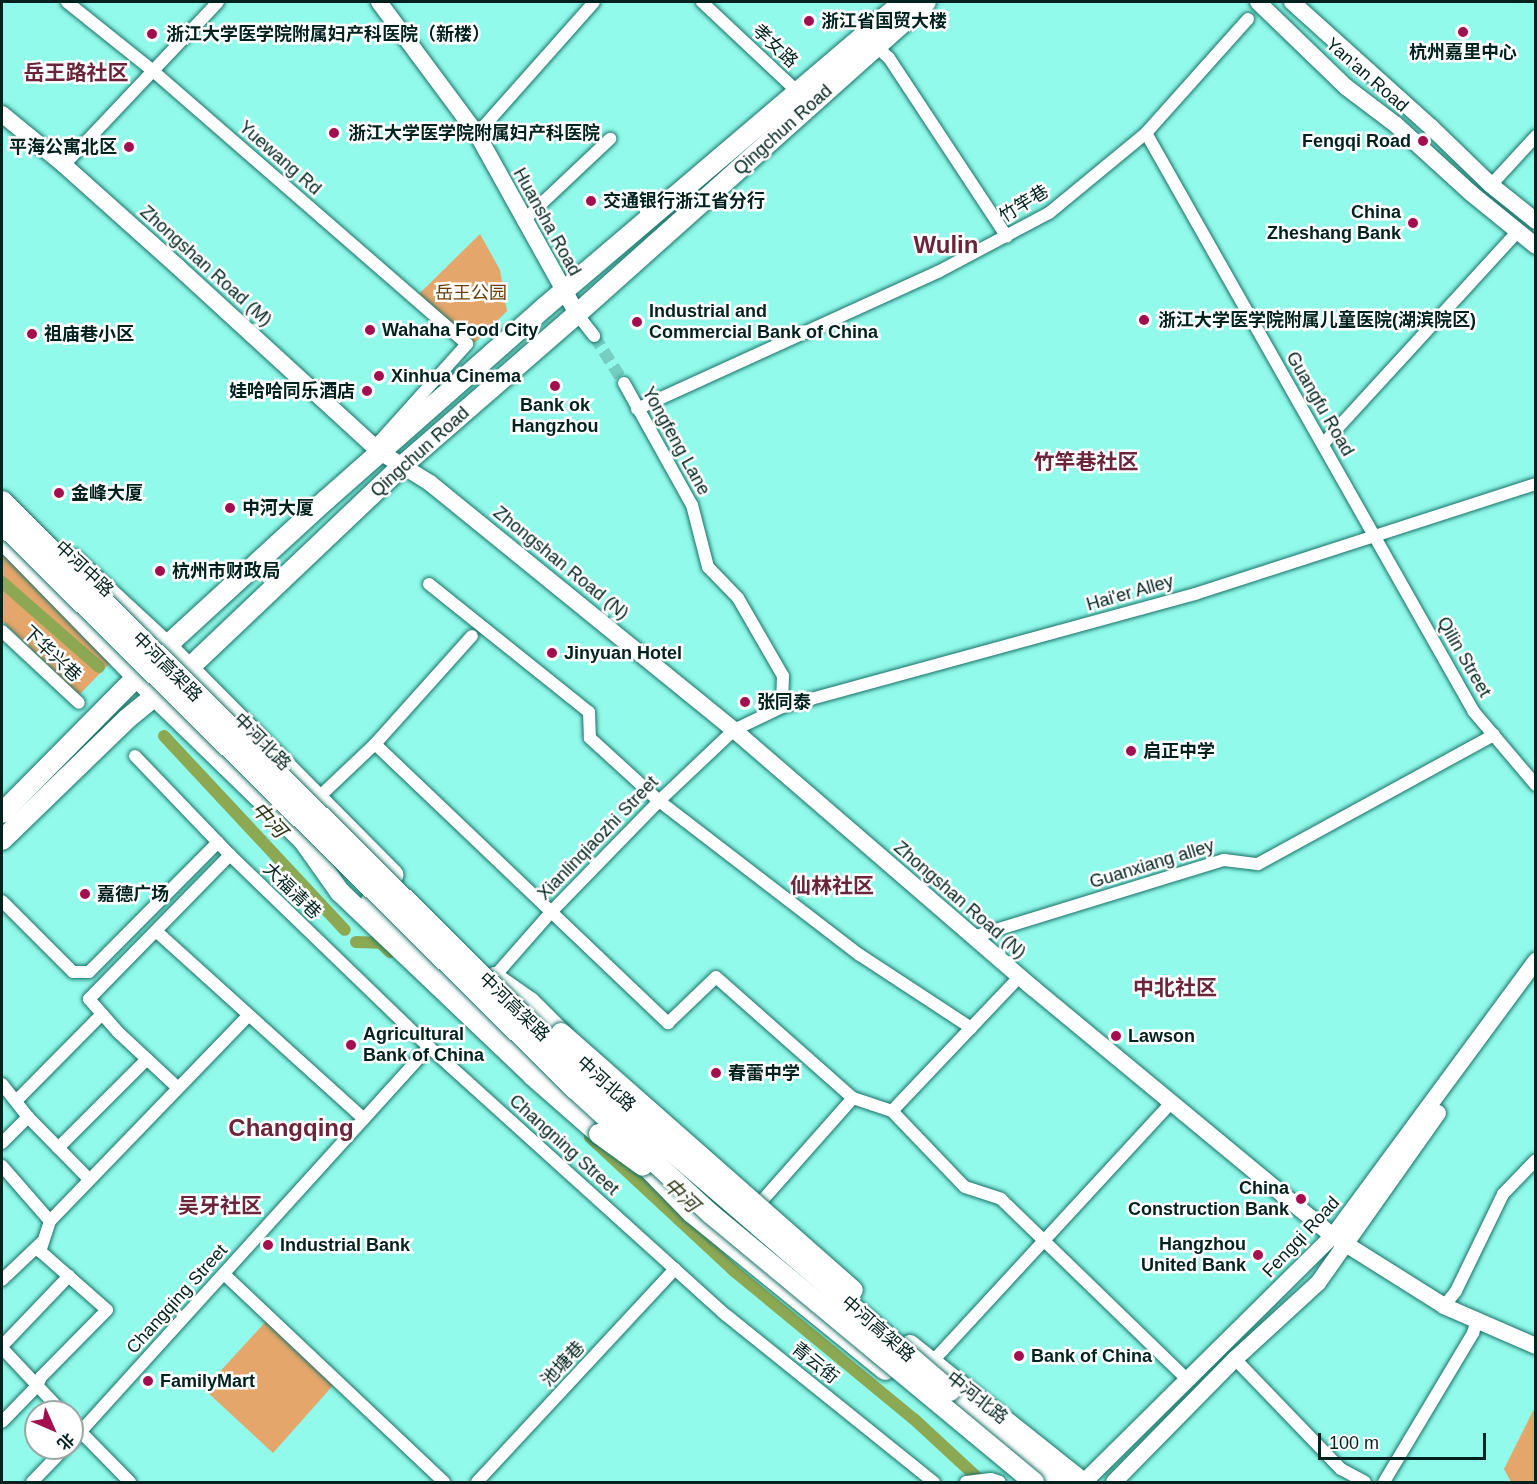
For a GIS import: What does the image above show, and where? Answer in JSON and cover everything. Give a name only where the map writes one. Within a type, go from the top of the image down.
[{"type":"main road","name":"Huansha Road","points":[[379,2],[477,134],[523,221],[577,314]]},
{"type":"main road","name":"Qingchun Road","points":[[2,813],[167,646],[380,452],[903,2]]},
{"type":"main road","name":"Qingchun Road","points":[[2,840],[153,694],[188,669],[402,466],[577,314],[926,2]]},
{"type":"main road","name":"Yan'an Road","points":[[1258,2],[1346,87],[1395,124],[1472,194],[1536,246]]},
{"type":"main road","name":"Yan'an Road","points":[[1292,2],[1431,127],[1491,185],[1536,221]]},
{"type":"main road","name":"Zhongshan Road (M)","points":[[2,114],[64,165],[281,358],[380,452]]},
{"type":"main road","name":"Zhongshan Road (N)","points":[[380,452],[430,483],[734,730],[1019,977],[1170,1104],[1339,1240],[1444,1306],[1536,1346]]},
{"type":"main road","name":"中河中路","points":[[2,491],[167,646]]},
{"type":"main road","name":"中河高架路","points":[[2,501],[584,1076],[1055,1482]]},
{"type":"main road","name":"中河高架路","points":[[2,524],[575,1089],[711,1214],[1034,1482]]},
{"type":"main road","name":"中河中路","points":[[2,539],[136,677]]},
{"type":"main road","name":"中河北路","points":[[167,646],[596,1076],[753,1210],[880,1323],[1083,1482]]},
{"type":"main road","name":"中河北路","points":[[136,677],[303,840],[324,853],[471,1003],[642,1162],[692,1213],[1021,1482]]},
{"type":"main road","points":[[303,840],[340,892],[533,1076],[599,1134],[711,1214]]},
{"type":"main road","name":"Fengqi Road","points":[[1083,1482],[1187,1379],[1339,1240],[1536,961]]},
{"type":"main road","points":[[1113,1482],[1234,1359],[1318,1283],[1339,1240],[1536,975]]},
{"type":"main road","points":[[494,976],[530,1002],[561,1033],[874,1309],[950,1391]]},
{"type":"street","name":"Yuewang Rd","points":[[67,2],[153,70],[467,344],[380,441],[380,452]]},
{"type":"street","points":[[64,165],[218,2]]},
{"type":"street","points":[[477,134],[594,2]]},
{"type":"street","name":"孝女路","points":[[702,2],[798,92]]},
{"type":"street","name":"竹竿巷","points":[[637,409],[938,272],[1049,213],[1146,133],[1248,19]]},
{"type":"street","points":[[877,47],[889,58],[1007,237]]},
{"type":"street","name":"Guangfu Road","points":[[1146,133],[1374,536]]},
{"type":"street","points":[[1491,185],[1536,136]]},
{"type":"street","points":[[523,221],[610,139]]},
{"type":"street","points":[[1323,444],[1518,231]]},
{"type":"street","points":[[577,314],[594,336]]},
{"type":"street","name":"Yongfeng Lane","points":[[624,383],[692,505],[708,567],[738,598],[783,676],[782,707]]},
{"type":"street","name":"Hai'er Alley","points":[[734,730],[782,707],[1195,594],[1536,484]]},
{"type":"street","name":"Qilin Street","points":[[1374,536],[1474,711],[1536,785]]},
{"type":"street","points":[[429,584],[589,712],[590,738],[659,801],[860,955],[971,1028]]},
{"type":"street","name":"下华兴巷","points":[[2,631],[79,703]]},
{"type":"street","points":[[318,798],[375,744],[472,636]]},
{"type":"street","name":"Xianlinqiaozhi Street","points":[[494,976],[552,911],[659,801],[734,730]]},
{"type":"street","name":"Guanxiang alley","points":[[973,937],[1224,860],[1258,864],[1494,735]]},
{"type":"street","points":[[375,744],[668,1023],[716,977],[853,1098],[892,1111],[964,1187],[1000,1199],[1187,1379]]},
{"type":"street","name":"大福清巷","points":[[135,756],[230,855],[429,1047]]},
{"type":"street","points":[[2,901],[74,972],[89,972],[218,842]]},
{"type":"street","points":[[178,1088],[89,999],[230,855]]},
{"type":"street","points":[[156,931],[364,1119]]},
{"type":"street","points":[[892,1111],[1019,977]]},
{"type":"street","points":[[16,1101],[102,1014]]},
{"type":"street","points":[[2,1422],[37,1386],[41,1377],[107,1310],[40,1251],[50,1221],[249,1015]]},
{"type":"street","name":"Changqing Street","points":[[84,1422],[224,1274],[429,1047]]},
{"type":"street","name":"Changning Street","points":[[429,1047],[675,1269]]},
{"type":"street","points":[[58,1148],[147,1059]]},
{"type":"street","points":[[2,1084],[28,1117],[90,1180]]},
{"type":"street","points":[[753,1210],[853,1098]]},
{"type":"street","points":[[932,1362],[1170,1104]]},
{"type":"street","points":[[2,1143],[28,1117]]},
{"type":"street","points":[[1444,1306],[1455,1291],[1503,1194],[1536,1160]]},
{"type":"street","points":[[2,1166],[50,1221]]},
{"type":"street","points":[[2,1280],[42,1242]]},
{"type":"street","name":"池塘巷","points":[[477,1482],[675,1269]]},
{"type":"street","name":"青云街","points":[[675,1269],[726,1314],[934,1482]]},
{"type":"street","points":[[224,1274],[444,1482]]},
{"type":"street","points":[[50,1400],[2,1350],[69,1276]]},
{"type":"street","points":[[1384,1482],[1473,1333],[1477,1320]]},
{"type":"street","points":[[1234,1359],[1341,1469],[1365,1482]]},
{"type":"street","points":[[84,1440],[130,1482]]},
{"type":"street","points":[[32,1482],[53,1460]]},
{"type":"street","points":[[966,1482],[995,1481]]},
{"type":"green space","name":"岳王公园","points":[[480,234],[500,270],[507,311],[475,343],[419,294]]},
{"type":"green space","points":[[2,554],[112,661],[79,695],[2,621]]},
{"type":"green space","points":[[270,1317],[337,1381],[273,1453],[204,1389]]},
{"type":"green space","points":[[1535,1407],[1535,1482],[1511,1482],[1504,1469]]},
{"type":"waterway","name":"中河","points":[[2,582],[99,667]]},
{"type":"waterway","name":"中河","points":[[164,736],[345,930]]},
{"type":"waterway","name":"中河","points":[[356,942],[381,943],[390,952]]},
{"type":"waterway","name":"中河","points":[[590,1137],[733,1270],[914,1419],[982,1482]]},
{"type":"tunnel","points":[[594,336],[624,383]]},
{"type":"place","name":"浙江省国贸大楼","points":[[809,21]]},
{"type":"place","name":"杭州嘉里中心","points":[[1463,32]]},
{"type":"place","name":"浙江大学医学院附属妇产科医院（新楼）","points":[[152,34]]},
{"type":"place","name":"浙江大学医学院附属妇产科医院","points":[[334,133]]},
{"type":"place","name":"Fengqi Road","points":[[1423,141]]},
{"type":"place","name":"平海公寓北区","points":[[129,147]]},
{"type":"place","name":"交通银行浙江省分行","points":[[591,201]]},
{"type":"place","name":"China Zheshang Bank","points":[[1413,223]]},
{"type":"place","name":"浙江大学医学院附属儿童医院(湖滨院区)","points":[[1144,320]]},
{"type":"place","name":"Industrial and Commercial Bank of China","points":[[637,322]]},
{"type":"place","name":"Wahaha Food City","points":[[370,330]]},
{"type":"place","name":"祖庙巷小区","points":[[32,334]]},
{"type":"place","name":"Xinhua Cinema","points":[[379,376]]},
{"type":"place","name":"Bank ok Hangzhou","points":[[555,386]]},
{"type":"place","name":"娃哈哈同乐酒店","points":[[367,391]]},
{"type":"place","name":"金峰大厦","points":[[59,493]]},
{"type":"place","name":"中河大厦","points":[[230,508]]},
{"type":"place","name":"杭州市财政局","points":[[160,571]]},
{"type":"place","name":"Jinyuan Hotel","points":[[552,653]]},
{"type":"place","name":"张同泰","points":[[745,702]]},
{"type":"place","name":"启正中学","points":[[1131,751]]},
{"type":"place","name":"嘉德广场","points":[[85,894]]},
{"type":"place","name":"Lawson","points":[[1116,1036]]},
{"type":"place","name":"Agricultural Bank of China","points":[[351,1045]]},
{"type":"place","name":"春蕾中学","points":[[716,1073]]},
{"type":"place","name":"China Construction Bank","points":[[1301,1199]]},
{"type":"place","name":"Industrial Bank","points":[[268,1245]]},
{"type":"place","name":"Hangzhou United Bank","points":[[1258,1255]]},
{"type":"place","name":"Bank of China","points":[[1019,1356]]},
{"type":"place","name":"FamilyMart","points":[[148,1381]]},
{"type":"district","name":"岳王路社区","points":[[76,73]]},
{"type":"district","name":"Wulin","points":[[946,245]]},
{"type":"district","name":"竹竿巷社区","points":[[1086,462]]},
{"type":"district","name":"仙林社区","points":[[832,886]]},
{"type":"district","name":"中北社区","points":[[1175,988]]},
{"type":"district","name":"Changqing","points":[[291,1128]]},
{"type":"district","name":"吴牙社区","points":[[220,1206]]}]
